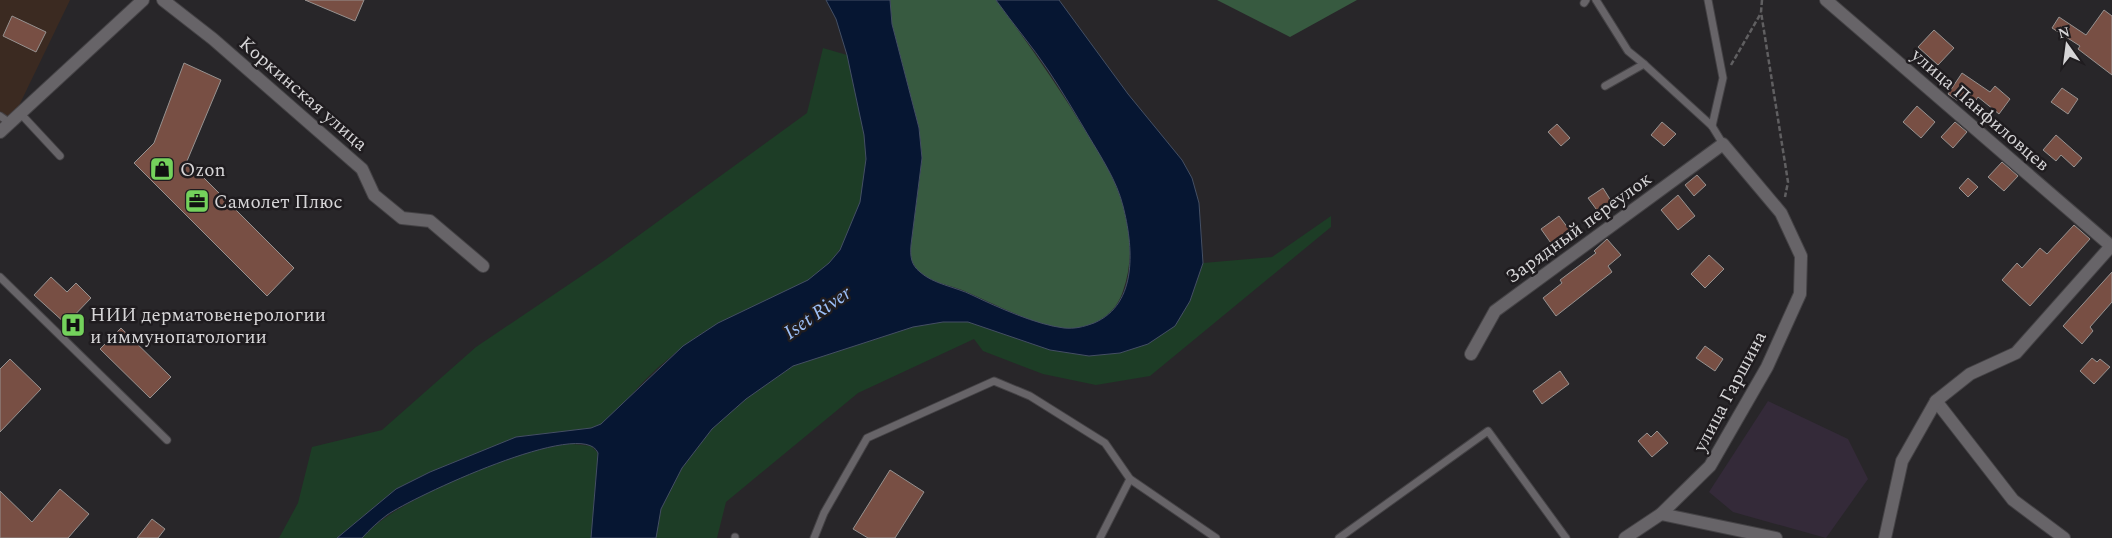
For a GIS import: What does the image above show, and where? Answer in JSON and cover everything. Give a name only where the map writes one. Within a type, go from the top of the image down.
[{"type":"street","points":[[0,132],[5,119],[20,113],[143,0]]},
{"type":"street","name":"Коркинская улица","points":[[163,0],[213,39],[362,169],[374,195],[402,218],[430,221],[483,266]]},
{"type":"street","name":"улица Панфиловцев","points":[[1826,0],[2112,246]]},
{"type":"street","points":[[1723,144],[1782,213]]},
{"type":"street","name":"Зарядный переулок","points":[[1471,354],[1495,311],[1723,144]]},
{"type":"street","name":"улица Гаршина","points":[[1625,538],[1661,514],[1710,466],[1767,367],[1800,294],[1801,256],[1782,213]]},
{"type":"street","points":[[1885,538],[1902,461],[1936,401],[1970,374],[2016,354],[2112,246]]},
{"type":"street","points":[[1936,401],[2014,500],[2064,538]]},
{"type":"street","points":[[1661,514],[1776,538]]},
{"type":"lane","points":[[1596,0],[1628,51],[1712,126],[1723,144]]},
{"type":"lane","points":[[1708,0],[1724,78],[1712,126]]},
{"type":"lane","points":[[1606,86],[1644,64]]},
{"type":"lane","points":[[20,113],[60,156]]},
{"type":"lane","points":[[0,277],[167,440]]},
{"type":"lane","points":[[814,538],[824,513],[867,438],[994,381],[1030,396],[1105,442],[1130,479],[1216,538]]},
{"type":"lane","points":[[1339,538],[1488,431],[1566,538]]},
{"type":"lane","points":[[1100,538],[1130,479]]},
{"type":"path","points":[[1762,0],[1761,12],[1788,182],[1782,213]]},
{"type":"path","points":[[1724,78],[1761,12]]},
{"type":"shaded area","points":[[0,0],[70,0],[14,116],[0,130]]},
{"type":"shaded area","points":[[1768,401],[1848,439],[1868,479],[1826,538],[1733,512],[1709,492]]},
{"type":"green space","points":[[890,0],[996,0],[1065,98],[1112,177],[1120,196],[1128,227],[1130,259],[1126,280],[1117,304],[1107,316],[1094,324],[1079,328],[1051,326],[1004,309],[962,290],[934,281],[917,269],[911,256],[911,245],[922,158],[919,128],[892,24]]},
{"type":"green space","points":[[1217,0],[1357,0],[1290,37]]},
{"type":"green space","points":[[823,48],[847,55],[862,120],[866,160],[862,194],[852,228],[833,258],[821,271],[794,288],[725,320],[699,335],[657,369],[618,410],[601,424],[591,428],[516,437],[430,472],[396,489],[337,538],[279,538],[298,503],[312,447],[382,430],[476,347],[605,260],[807,113]]},
{"type":"green space","points":[[1331,216],[1331,227],[1150,376],[1096,385],[1043,374],[983,351],[974,339],[858,393],[726,502],[717,538],[656,538],[661,509],[682,468],[712,429],[746,399],[793,366],[913,327],[943,322],[968,322],[1050,350],[1089,356],[1120,353],[1148,344],[1190,301],[1203,263],[1272,257]]},
{"type":"green space","points":[[572,444],[591,446],[598,453],[591,538],[362,538],[378,523],[402,507],[460,478],[522,454]]},
{"type":"water","name":"Iset River","points":[[826,0],[890,0],[892,24],[919,128],[922,158],[911,245],[911,257],[915,266],[931,280],[966,292],[1017,315],[1053,326],[1072,328],[1094,323],[1109,314],[1119,302],[1126,288],[1130,255],[1123,206],[1117,187],[1108,169],[1063,94],[1042,61],[996,0],[1059,0],[1128,94],[1182,160],[1192,178],[1199,203],[1203,263],[1190,301],[1175,326],[1148,344],[1120,353],[1089,356],[1050,350],[968,322],[943,322],[913,327],[793,366],[746,399],[712,429],[682,468],[661,509],[656,538],[591,538],[598,453],[586,444],[562,445],[531,452],[496,464],[402,506],[384,517],[362,538],[337,538],[396,489],[430,472],[516,437],[591,428],[601,424],[683,346],[718,323],[808,280],[829,263],[840,250],[860,202],[866,159],[864,135],[847,55],[836,19]]},
{"type":"building","points":[[305,0],[364,0],[355,21]]},
{"type":"building","points":[[2104,10],[2112,16],[2112,75],[2078,49],[2080,46],[2052,28],[2059,17],[2086,35]]},
{"type":"building","points":[[12,16],[46,32],[36,52],[3,36]]},
{"type":"building","points":[[1934,30],[1954,48],[1938,65],[1918,47]]},
{"type":"building","points":[[184,63],[221,80],[187,161],[294,268],[267,296],[134,163],[154,143]]},
{"type":"building","points":[[1962,73],[1990,92],[1995,86],[2010,99],[1999,114],[1978,97],[1970,109],[1948,94]]},
{"type":"building","points":[[2062,88],[2078,99],[2068,114],[2051,102]]},
{"type":"building","points":[[1917,106],[1935,122],[1921,138],[1903,122]]},
{"type":"building","points":[[1662,122],[1676,134],[1664,146],[1651,135]]},
{"type":"building","points":[[1955,122],[1967,132],[1953,148],[1941,137]]},
{"type":"building","points":[[1557,124],[1570,138],[1561,146],[1548,132]]},
{"type":"building","points":[[2056,135],[2082,158],[2074,167],[2061,155],[2056,161],[2043,150]]},
{"type":"building","points":[[2002,162],[2018,176],[2004,191],[1988,177]]},
{"type":"building","points":[[1697,175],[1706,185],[1694,196],[1685,185]]},
{"type":"building","points":[[1968,178],[1978,187],[1968,197],[1959,188]]},
{"type":"building","points":[[1603,188],[1613,204],[1599,213],[1588,198]]},
{"type":"building","points":[[1678,195],[1695,216],[1678,230],[1661,210]]},
{"type":"building","points":[[1559,216],[1571,232],[1553,246],[1541,229]]},
{"type":"building","points":[[2074,225],[2090,239],[2030,306],[2002,280],[2017,263],[2022,268],[2040,248],[2047,254]]},
{"type":"building","points":[[1607,239],[1621,255],[1608,266],[1612,272],[1556,316],[1543,298],[1562,283],[1560,280],[1596,253],[1594,251]]},
{"type":"building","points":[[1709,255],[1724,269],[1705,288],[1691,274]]},
{"type":"building","points":[[2112,272],[2112,302],[2090,327],[2093,331],[2082,344],[2063,326]]},
{"type":"building","points":[[51,277],[67,292],[76,283],[91,298],[66,324],[34,295]]},
{"type":"building","points":[[121,328],[171,377],[150,398],[100,349]]},
{"type":"building","points":[[1705,346],[1723,359],[1715,371],[1696,358]]},
{"type":"building","points":[[2092,358],[2097,362],[2100,359],[2110,367],[2094,384],[2080,371]]},
{"type":"building","points":[[10,359],[41,389],[0,432],[0,369]]},
{"type":"building","points":[[1560,371],[1569,384],[1542,404],[1533,391]]},
{"type":"building","points":[[1657,431],[1668,443],[1652,457],[1638,441],[1647,433],[1651,437]]},
{"type":"building","points":[[890,470],[924,492],[895,538],[868,538],[853,529]]},
{"type":"building","points":[[60,489],[89,514],[68,538],[0,538],[0,491],[32,522]]},
{"type":"building","points":[[152,519],[165,529],[158,538],[137,538]]},
{"type":"place","name":"Ozon","points":[[162,169]]},
{"type":"place","name":"Самолет Плюс","points":[[197,201]]},
{"type":"place","name":"НИИ дерматовенерологии и иммунопатологии","points":[[73,325]]}]
